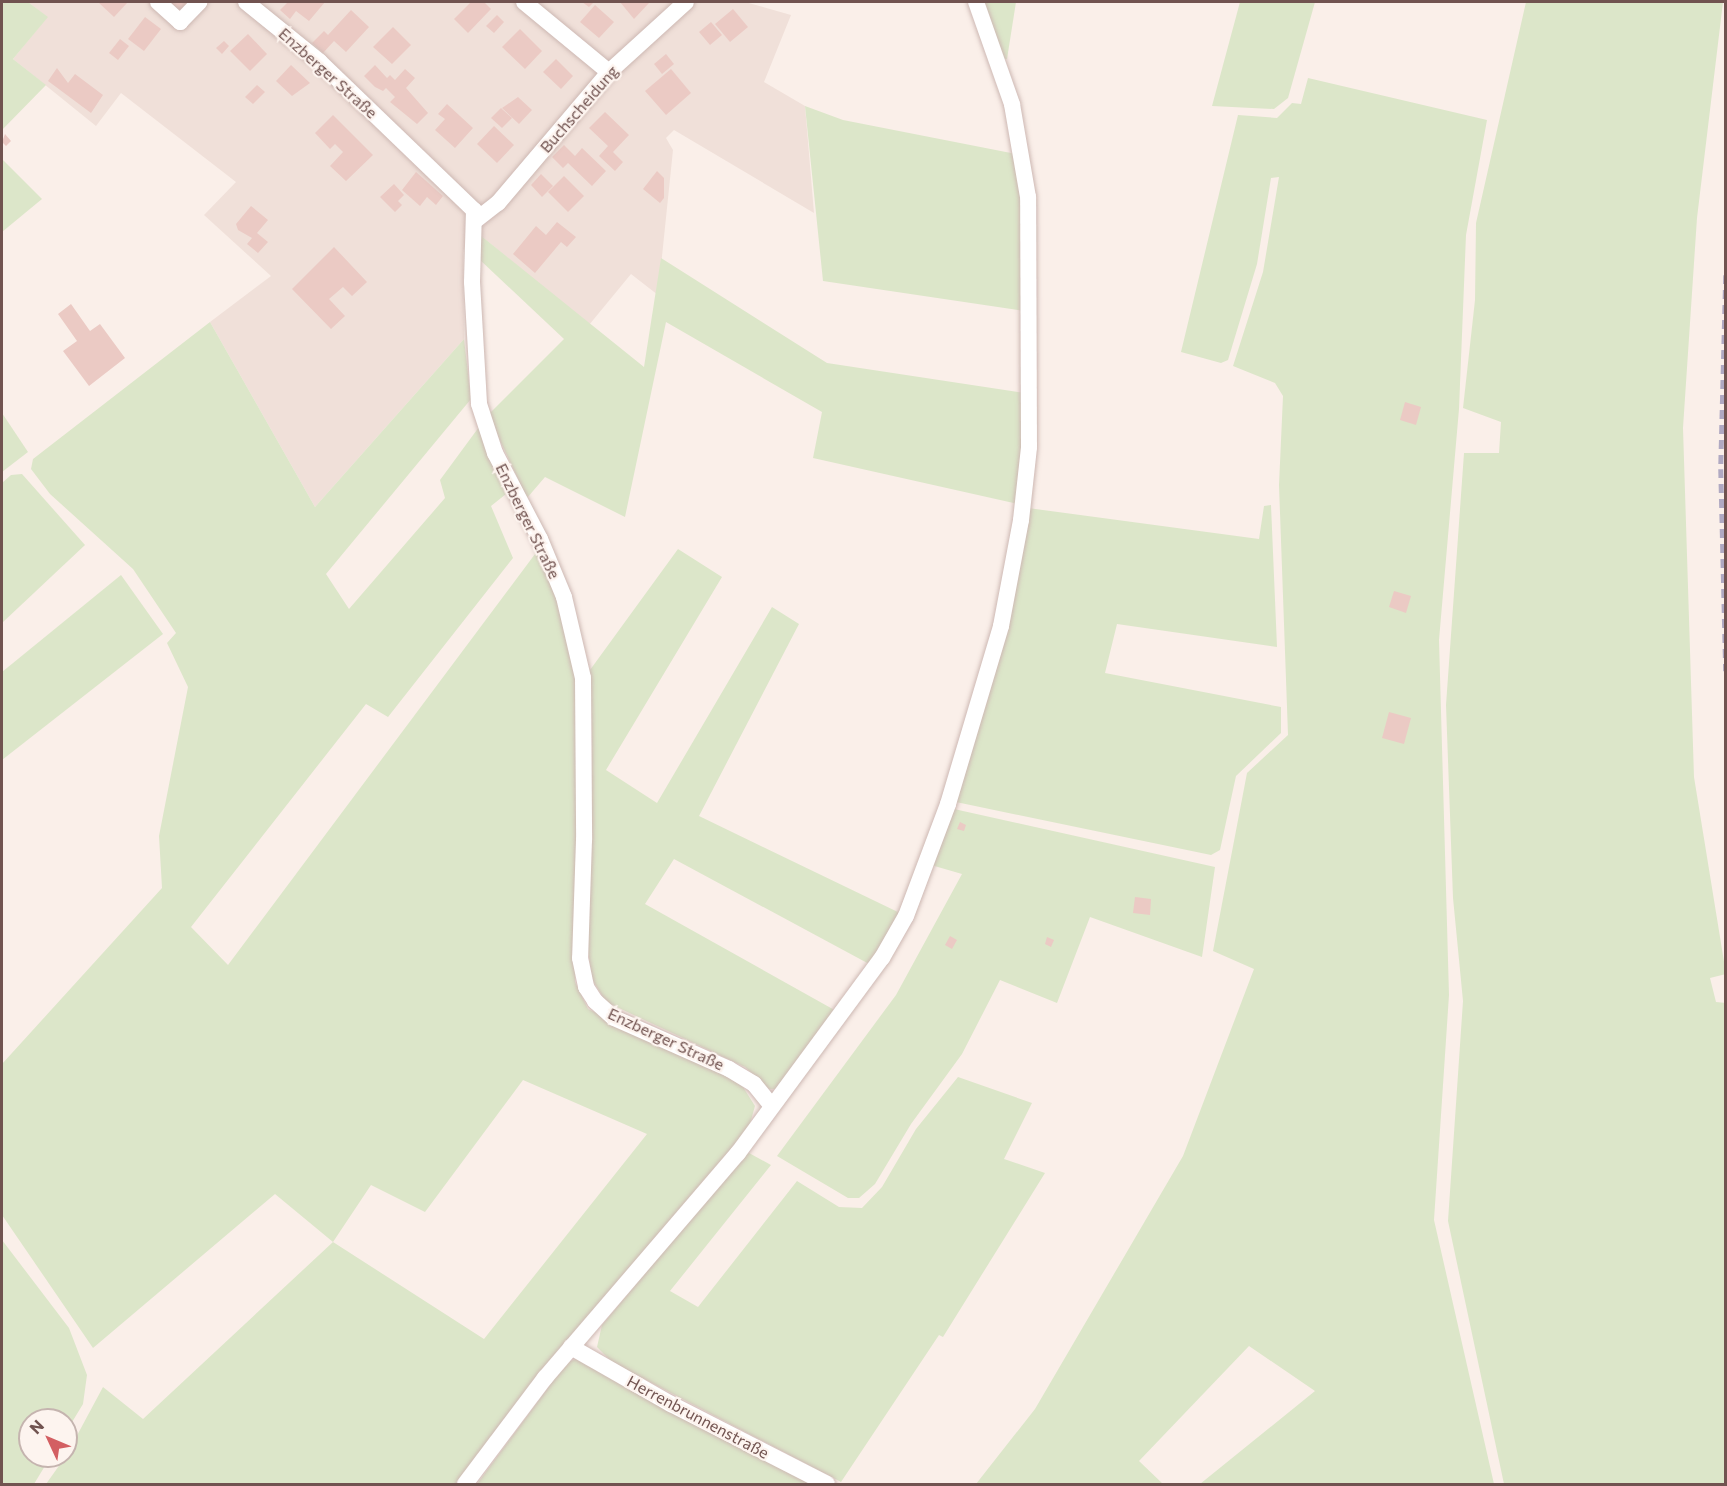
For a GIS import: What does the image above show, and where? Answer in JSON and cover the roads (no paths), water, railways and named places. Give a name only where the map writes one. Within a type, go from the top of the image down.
[{"type":"street","points":[[158,2],[180,22],[199,2]]},
{"type":"street","name":"Enzberger Straße","points":[[246,2],[320,63],[468,201],[476,220],[472,282],[479,404],[495,453],[540,539],[564,597],[583,678],[585,805],[580,958],[586,987],[595,1001],[614,1018],[729,1069],[754,1084],[772,1106]]},
{"type":"street","points":[[524,2],[609,72]]},
{"type":"street","name":"Buchscheidung","points":[[476,220],[498,203],[609,72],[686,2]]},
{"type":"street","points":[[465,1485],[571,1347],[690,1211],[772,1106],[882,958],[906,916],[974,726],[1001,626],[1021,520],[1029,447],[1028,197],[1012,104],[976,2]]},
{"type":"street","name":"Herrenbrunnenstraße","points":[[571,1347],[671,1404],[826,1485]]},
{"type":"railway","points":[[1726,275],[1721,469],[1726,671]]}]
